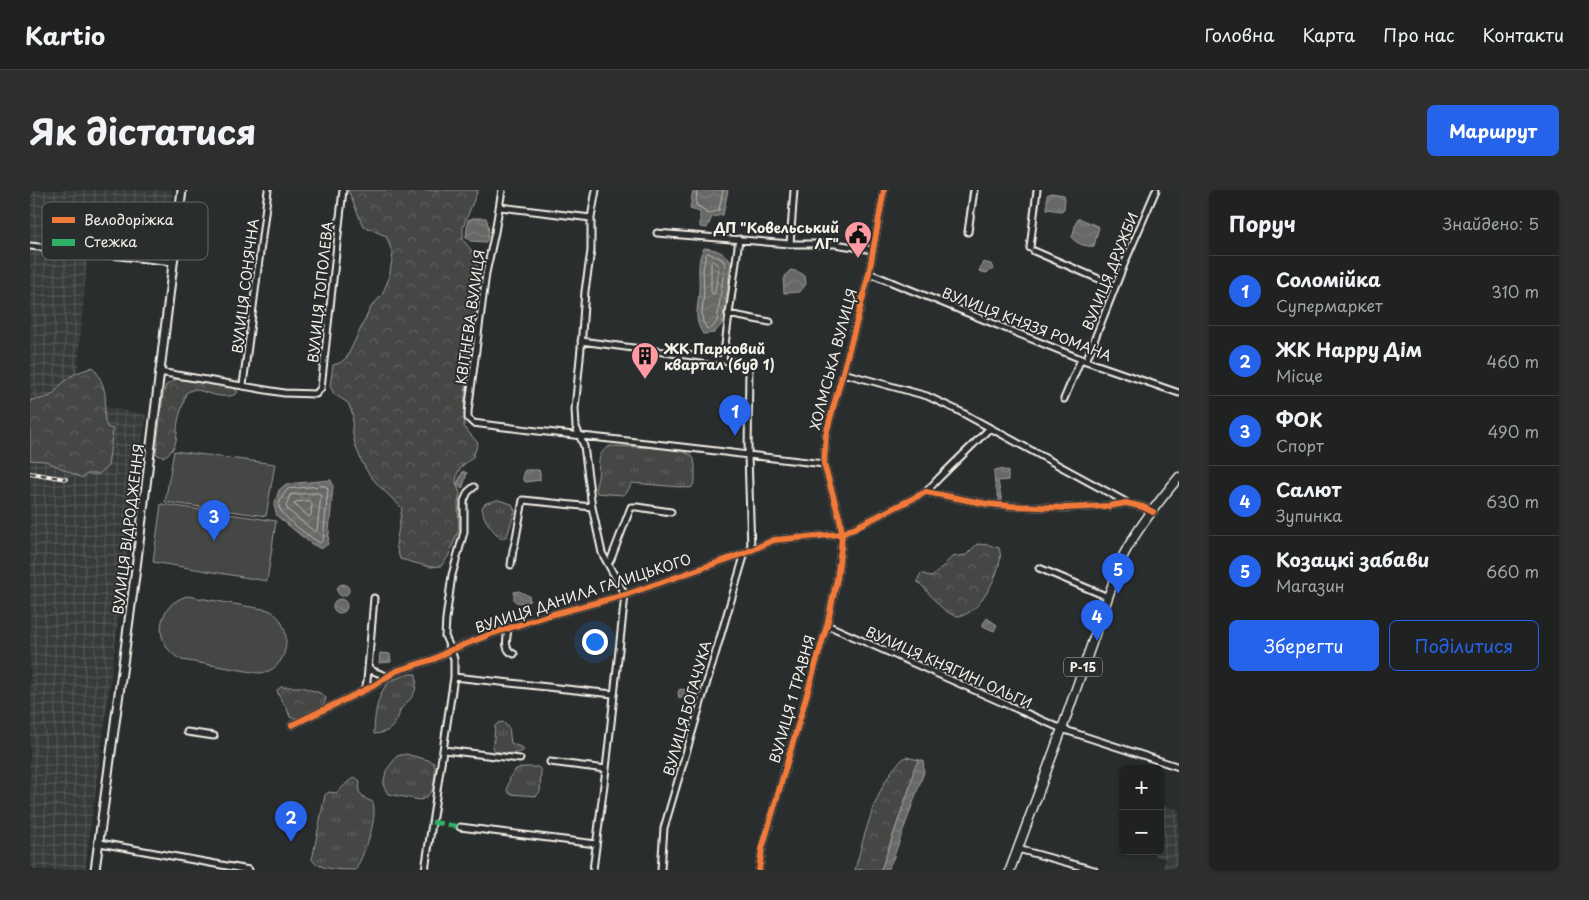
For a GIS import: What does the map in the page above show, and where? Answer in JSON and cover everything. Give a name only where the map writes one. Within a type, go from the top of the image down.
[{"type":"main road","name":"Р-15","points":[[1010,870],[1126,550],[1179,477]]},
{"type":"street","name":"ВУЛИЦЯ СОНЯЧНА","points":[[243,385],[268,190]]},
{"type":"street","name":"ВУЛИЦЯ ТОПОЛЕВА","points":[[243,385],[284,393],[316,394],[321,388],[343,190]]},
{"type":"street","name":"КВІТНЕВА ВУЛИЦЯ","points":[[502,190],[486,273],[468,418],[473,424],[580,436]]},
{"type":"street","points":[[593,870],[625,595],[602,553],[592,507],[584,446],[576,427],[574,409],[585,291],[591,252],[591,218],[596,190]]},
{"type":"street","points":[[790,244],[794,190]]},
{"type":"street","name":"ХОЛМСЬКА ВУЛИЦЯ","points":[[842,534],[840,520],[824,464],[826,434],[869,273],[884,190]]},
{"type":"street","points":[[968,232],[974,190]]},
{"type":"street","points":[[1037,190],[1032,250],[1116,286]]},
{"type":"street","name":"ВУЛИЦЯ ДРУЖБИ","points":[[1064,399],[1084,360],[1156,190]]},
{"type":"street","points":[[500,207],[591,218]]},
{"type":"street","points":[[657,233],[790,244],[835,244],[873,250]]},
{"type":"street","points":[[723,360],[739,239]]},
{"type":"street","points":[[155,260],[173,262]]},
{"type":"street","name":"ВУЛИЦЯ ВІДРОДЖЕННЯ","points":[[96,870],[136,576],[173,262]]},
{"type":"street","name":"ВУЛИЦЯ КНЯЗЯ РОМАНА","points":[[869,273],[1084,360],[1179,393]]},
{"type":"street","points":[[728,314],[770,322]]},
{"type":"street","points":[[581,341],[723,360],[749,366],[750,549]]},
{"type":"street","points":[[159,372],[243,385]]},
{"type":"street","name":"ХОЛМСЬКА ВУЛИЦЯ","points":[[843,373],[927,396],[990,428],[1126,503]]},
{"type":"street","name":"ВУЛИЦЯ ДАНИЛА ГАЛИЦЬКОГО","points":[[292,725],[372,686],[396,671],[434,659],[451,650],[508,629],[546,616],[625,595],[745,553],[750,549],[774,540],[842,534],[926,492],[990,428]]},
{"type":"street","points":[[580,436],[654,442],[824,464]]},
{"type":"street","points":[[425,870],[454,677],[454,659],[445,636],[452,575],[464,532],[464,501],[468,492],[474,487]]},
{"type":"street","points":[[926,492],[987,504],[1075,508],[1126,503],[1143,507],[1153,512]]},
{"type":"street","points":[[511,565],[523,500],[592,507]]},
{"type":"street","points":[[608,564],[631,508],[637,507],[671,512]]},
{"type":"street","name":"ВУЛИЦЯ 1 ТРАВНЯ","points":[[759,870],[762,849],[827,625],[837,579],[842,548],[842,534]]},
{"type":"street","name":"ВУЛИЦЯ БОГАЧУКА","points":[[661,870],[664,828],[745,553]]},
{"type":"street","points":[[1039,568],[1108,597]]},
{"type":"street","points":[[365,689],[374,598]]},
{"type":"street","name":"ВУЛИЦЯ КНЯГИНІ ОЛЬГИ","points":[[827,625],[1062,729],[1179,767]]},
{"type":"street","points":[[508,629],[506,648],[514,654]]},
{"type":"street","points":[[368,667],[386,676]]},
{"type":"street","points":[[454,677],[613,694]]},
{"type":"street","points":[[187,732],[214,736]]},
{"type":"street","points":[[444,750],[520,758]]},
{"type":"street","points":[[550,762],[606,769]]},
{"type":"street","points":[[460,827],[596,844]]},
{"type":"street","points":[[100,843],[249,870]]},
{"type":"street","points":[[1018,849],[1094,870]]},
{"type":"shaded area","points":[[30,190],[173,190],[172,202],[42,202],[42,260],[87,260],[75,401],[146,415],[85,870],[30,870]]},
{"type":"shaded area","points":[[1164,806],[1179,810],[1179,870],[1163,870],[1166,859],[1156,856],[1164,855]]},
{"type":"green space","points":[[348,190],[478,190],[463,227],[463,240],[472,251],[481,276],[477,313],[473,327],[467,331],[463,360],[466,369],[464,427],[478,443],[473,457],[462,466],[457,474],[456,483],[460,493],[458,503],[459,529],[448,557],[441,566],[430,567],[400,559],[396,545],[402,508],[368,473],[355,445],[352,429],[353,415],[348,403],[334,394],[330,386],[333,365],[340,363],[347,357],[371,307],[382,295],[389,278],[393,254],[386,236],[363,226]]},
{"type":"green space","points":[[93,367],[104,391],[105,422],[107,427],[113,429],[108,466],[99,474],[87,474],[82,478],[46,461],[30,460],[30,400],[51,396],[72,375]]},
{"type":"green space","points":[[177,379],[233,387],[238,392],[234,395],[223,396],[194,389],[186,393],[178,421],[177,437],[174,446],[163,457],[156,453],[163,395],[166,385]]},
{"type":"green space","points":[[610,446],[663,448],[684,452],[691,455],[694,459],[695,482],[691,488],[632,483],[623,495],[597,493],[600,456]]},
{"type":"green space","points":[[174,451],[275,464],[266,516],[165,502]]},
{"type":"green space","points":[[498,500],[512,504],[515,511],[507,536],[501,539],[486,521],[482,507],[486,503]]},
{"type":"green space","points":[[161,504],[276,521],[267,581],[153,562]]},
{"type":"green space","points":[[977,544],[999,548],[1000,558],[995,577],[990,588],[976,607],[960,616],[951,614],[942,608],[917,581],[921,573],[932,577],[952,557],[966,555]]},
{"type":"green space","points":[[187,596],[269,610],[278,617],[286,636],[286,647],[283,657],[269,671],[258,673],[182,660],[172,654],[162,636],[161,626],[163,617],[168,608],[176,601]]},
{"type":"green space","points":[[410,674],[416,674],[416,686],[413,695],[400,710],[392,728],[374,734],[376,713],[382,691],[391,681]]},
{"type":"green space","points":[[281,687],[302,687],[320,693],[326,698],[325,702],[311,714],[300,718],[290,717],[278,694],[277,690]]},
{"type":"green space","points":[[503,722],[509,728],[511,743],[523,748],[523,751],[509,753],[493,749],[495,726]]},
{"type":"green space","points":[[406,754],[434,763],[434,785],[429,794],[420,800],[388,794],[383,785],[386,771],[397,756]]},
{"type":"green space","points":[[906,757],[919,760],[881,870],[855,870],[873,808],[880,792],[896,765]]},
{"type":"green space","points":[[538,767],[541,770],[540,792],[536,796],[510,794],[507,790],[510,777],[516,769]]},
{"type":"green space","points":[[355,777],[360,781],[359,792],[366,799],[373,802],[374,819],[366,846],[356,870],[332,869],[320,866],[312,860],[325,795],[329,792],[336,793]]},
{"type":"water","points":[[693,190],[728,190],[723,215],[712,217],[707,228],[700,227],[700,212],[690,209]]},
{"type":"water","points":[[1051,193],[1064,195],[1064,209],[1061,211],[1047,209],[1047,195]]},
{"type":"water","points":[[486,218],[489,230],[486,242],[470,241],[466,237],[468,220]]},
{"type":"water","points":[[1079,218],[1099,227],[1094,246],[1082,245],[1072,238],[1076,222]]},
{"type":"water","points":[[704,248],[719,252],[731,262],[722,324],[714,333],[703,334],[698,324],[697,315],[699,263]]},
{"type":"water","points":[[983,262],[991,264],[993,269],[986,273],[979,271]]},
{"type":"water","points":[[791,270],[805,276],[806,284],[800,292],[784,293],[785,277]]},
{"type":"water","points":[[473,332],[472,347],[467,358],[466,354],[471,333]]},
{"type":"water","points":[[525,470],[539,470],[540,480],[526,482],[523,480]]},
{"type":"water","points":[[995,470],[1008,471],[1008,480],[998,481],[1002,502],[1000,502],[995,485],[994,473]]},
{"type":"water","points":[[463,471],[467,473],[463,487],[460,488],[457,484]]},
{"type":"water","points":[[331,480],[333,486],[328,544],[321,549],[310,543],[277,516],[274,506],[279,490],[286,484]]},
{"type":"water","points":[[343,584],[349,590],[343,596],[337,590]]},
{"type":"water","points":[[519,591],[529,596],[530,601],[524,603],[516,602],[514,600],[514,592]]},
{"type":"water","points":[[340,599],[345,601],[347,606],[345,611],[340,613],[335,611],[333,606],[335,601]]},
{"type":"water","points":[[987,618],[997,625],[994,631],[983,626]]},
{"type":"water","points":[[380,653],[390,654],[391,662],[379,663]]},
{"type":"water","points":[[680,689],[694,691],[691,699],[679,698],[678,692]]},
{"type":"water","points":[[919,760],[923,760],[924,772],[893,859],[887,870],[881,870],[910,787],[914,768]]},
{"type":"waterway","points":[[966,223],[970,190]]},
{"type":"railway","points":[[30,473],[66,479]]},
{"type":"marked path","points":[[432,822],[460,827]]},
{"type":"cycle path","points":[[759,870],[762,849],[827,625],[837,579],[842,534],[840,520],[824,464],[826,434],[869,273],[884,190]]},
{"type":"cycle path","points":[[292,725],[373,686],[396,671],[434,659],[491,634],[546,616],[625,595],[745,553],[774,540],[842,534],[926,492],[987,504],[1067,508],[1109,506],[1126,503],[1143,507],[1153,512]]},
{"type":"place","name":"ДП \"Ковельський ЛГ\"","points":[[858,259]]},
{"type":"place","name":"ЖК Парковий квартал (буд 1)","points":[[645,380]]},
{"type":"place","name":"Соломійка","points":[[735,436]]},
{"type":"place","name":"ФОК","points":[[214,541]]},
{"type":"place","name":"Козацкі забави","points":[[1118,594]]},
{"type":"place","name":"Салют","points":[[1097,641]]},
{"type":"place","name":"ЖК Happy Дім","points":[[291,842]]}]
